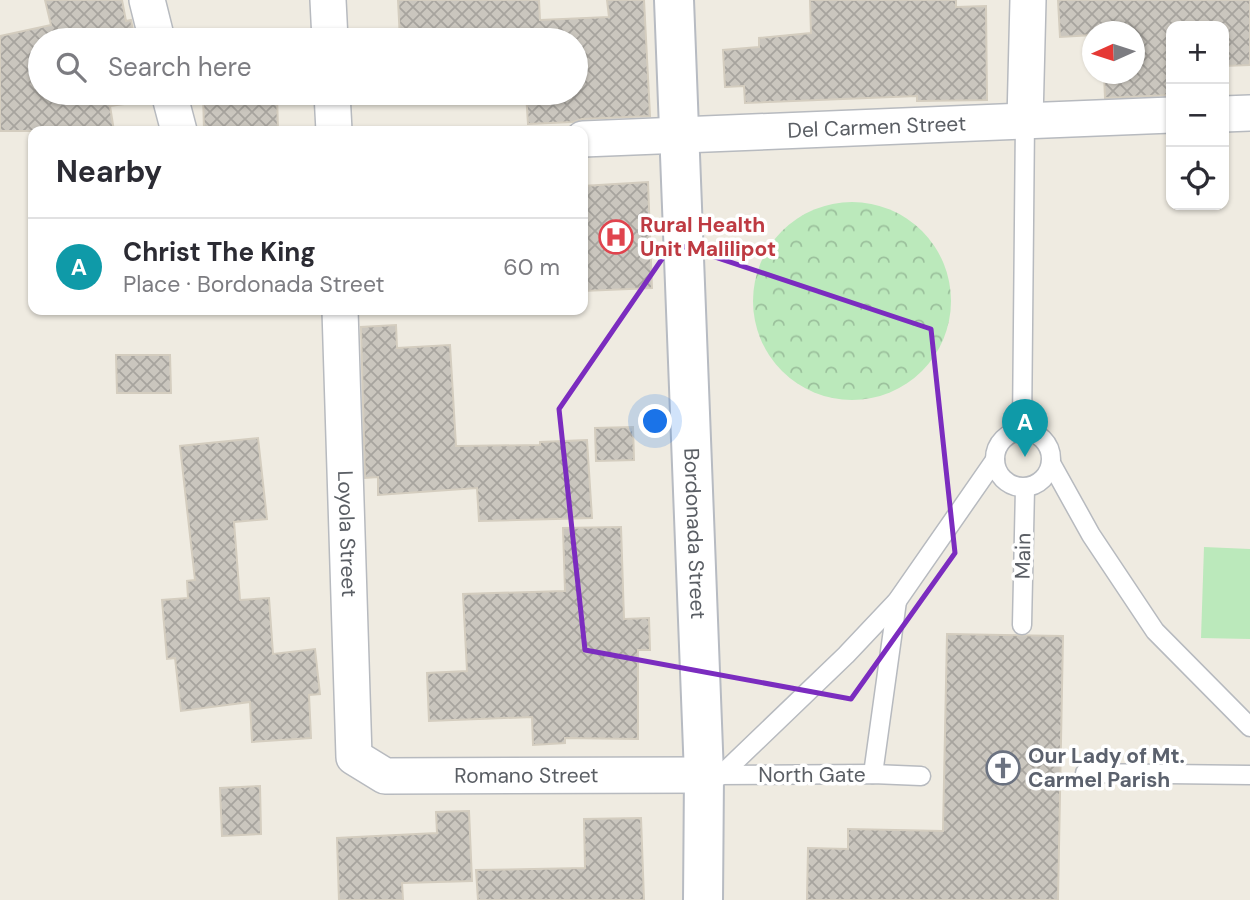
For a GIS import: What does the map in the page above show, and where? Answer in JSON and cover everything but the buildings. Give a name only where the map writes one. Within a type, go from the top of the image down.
[{"type":"street","points":[[147,0],[154,28]]},
{"type":"street","points":[[328,0],[329,28]]},
{"type":"street","name":"Bordonada Street","points":[[674,0],[712,775],[704,900]]},
{"type":"street","points":[[1025,120],[1028,0]]},
{"type":"street","points":[[172,105],[177,126]]},
{"type":"street","points":[[333,105],[334,126]]},
{"type":"street","points":[[1229,114],[1250,113]]},
{"type":"street","name":"Del Carmen Street","points":[[588,139],[1166,115]]},
{"type":"street","name":"Loyola Street","points":[[340,315],[354,757]]},
{"type":"street","name":"Romano Street","points":[[354,757],[385,776],[712,775]]},
{"type":"lane","points":[[1022,429],[1025,120]]},
{"type":"lane","points":[[1022,429],[1036,433],[1048,443],[1052,457],[1049,472],[1039,483],[1025,488],[1010,485],[999,475],[995,460],[997,445],[1007,434],[1022,429]]},
{"type":"lane","points":[[712,775],[846,655],[897,601],[995,460]]},
{"type":"lane","points":[[1051,463],[1091,535],[1155,631],[1250,727]]},
{"type":"lane","name":"Main","points":[[1022,625],[1025,488]]},
{"type":"lane","points":[[873,774],[897,601]]},
{"type":"lane","points":[[1084,773],[1250,775]]},
{"type":"lane","name":"North Gate","points":[[712,775],[920,776]]},
{"type":"highlighted area","points":[[673,243],[931,329],[955,553],[851,699],[585,650],[559,409]]},
{"type":"green space","points":[[852,202],[890,210],[922,231],[943,263],[951,301],[943,339],[922,371],[890,392],[852,400],[814,392],[782,371],[761,339],[753,301],[761,263],[782,231],[814,210]]},
{"type":"green space","points":[[1204,547],[1250,549],[1250,639],[1201,638]]},
{"type":"place","name":"Rural Health Unit Malilipot","points":[[616,237]]},
{"type":"place","name":"Christ The King","points":[[1025,457]]},
{"type":"place","name":"Our Lady of Mt. Carmel Parish","points":[[1003,768]]}]
